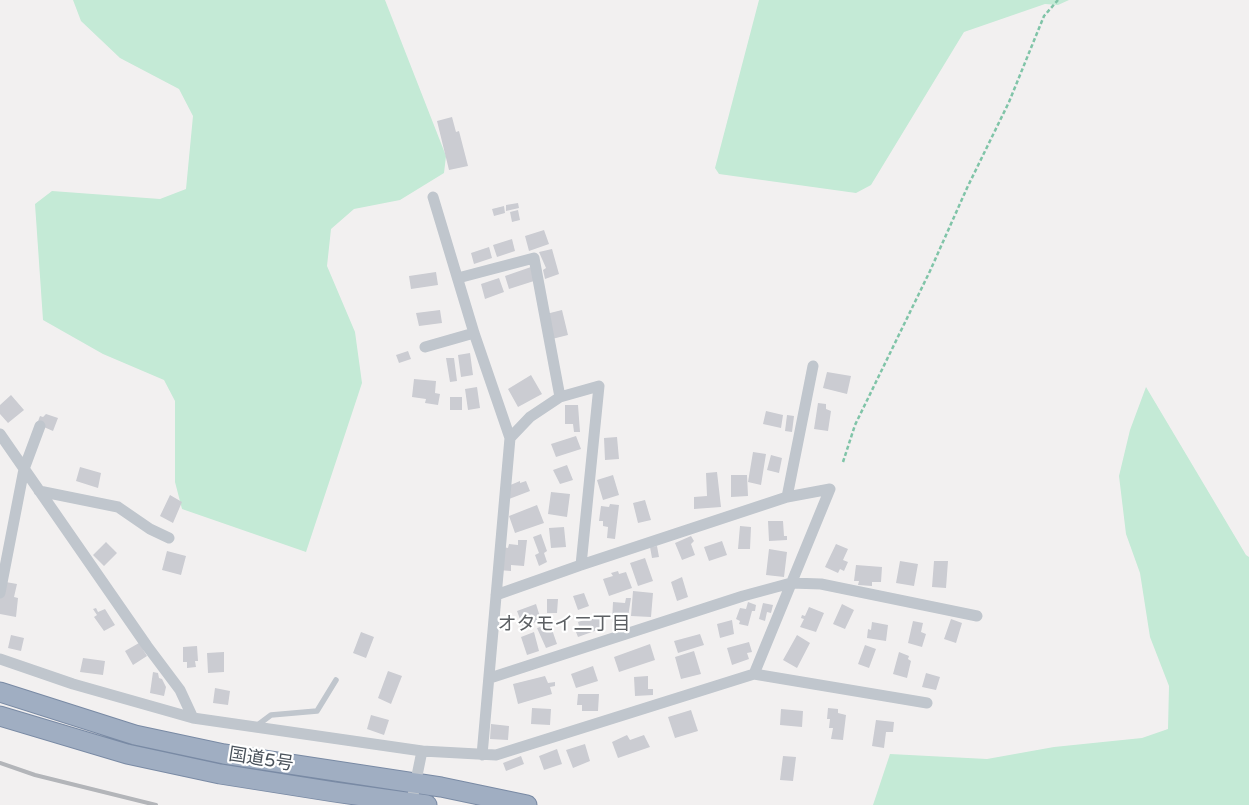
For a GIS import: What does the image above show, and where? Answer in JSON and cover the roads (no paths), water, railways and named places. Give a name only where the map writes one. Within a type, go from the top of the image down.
[{"type":"highway","name":"国道5号","points":[[0,692],[135,735],[224,754],[441,787],[527,805]]},
{"type":"highway","name":"国道5号","points":[[0,716],[137,756],[229,775],[416,804]]},
{"type":"street","points":[[433,197],[474,333],[510,438],[482,755]]},
{"type":"street","points":[[458,278],[534,258],[560,397]]},
{"type":"street","points":[[424,347],[474,333]]},
{"type":"street","points":[[787,497],[814,366]]},
{"type":"street","points":[[510,438],[530,417],[560,397],[599,386],[581,565]]},
{"type":"street","points":[[0,593],[24,469],[40,426]]},
{"type":"street","points":[[0,434],[147,646],[180,690],[193,718]]},
{"type":"street","points":[[496,595],[787,497],[830,489],[754,674]]},
{"type":"street","points":[[39,490],[118,507],[150,529],[169,538]]},
{"type":"street","points":[[490,678],[743,596],[792,583],[821,584],[977,616]]},
{"type":"street","points":[[0,659],[73,684],[193,718],[422,751],[482,755],[496,755],[754,674],[927,703]]},
{"type":"street","points":[[416,804],[415,784],[422,751]]},
{"type":"lane","points":[[253,728],[271,715],[317,711],[336,680]]},
{"type":"railway","points":[[0,763],[35,775],[156,805]]},
{"type":"district","name":"オタモイ二丁目","points":[[564,625]]}]
